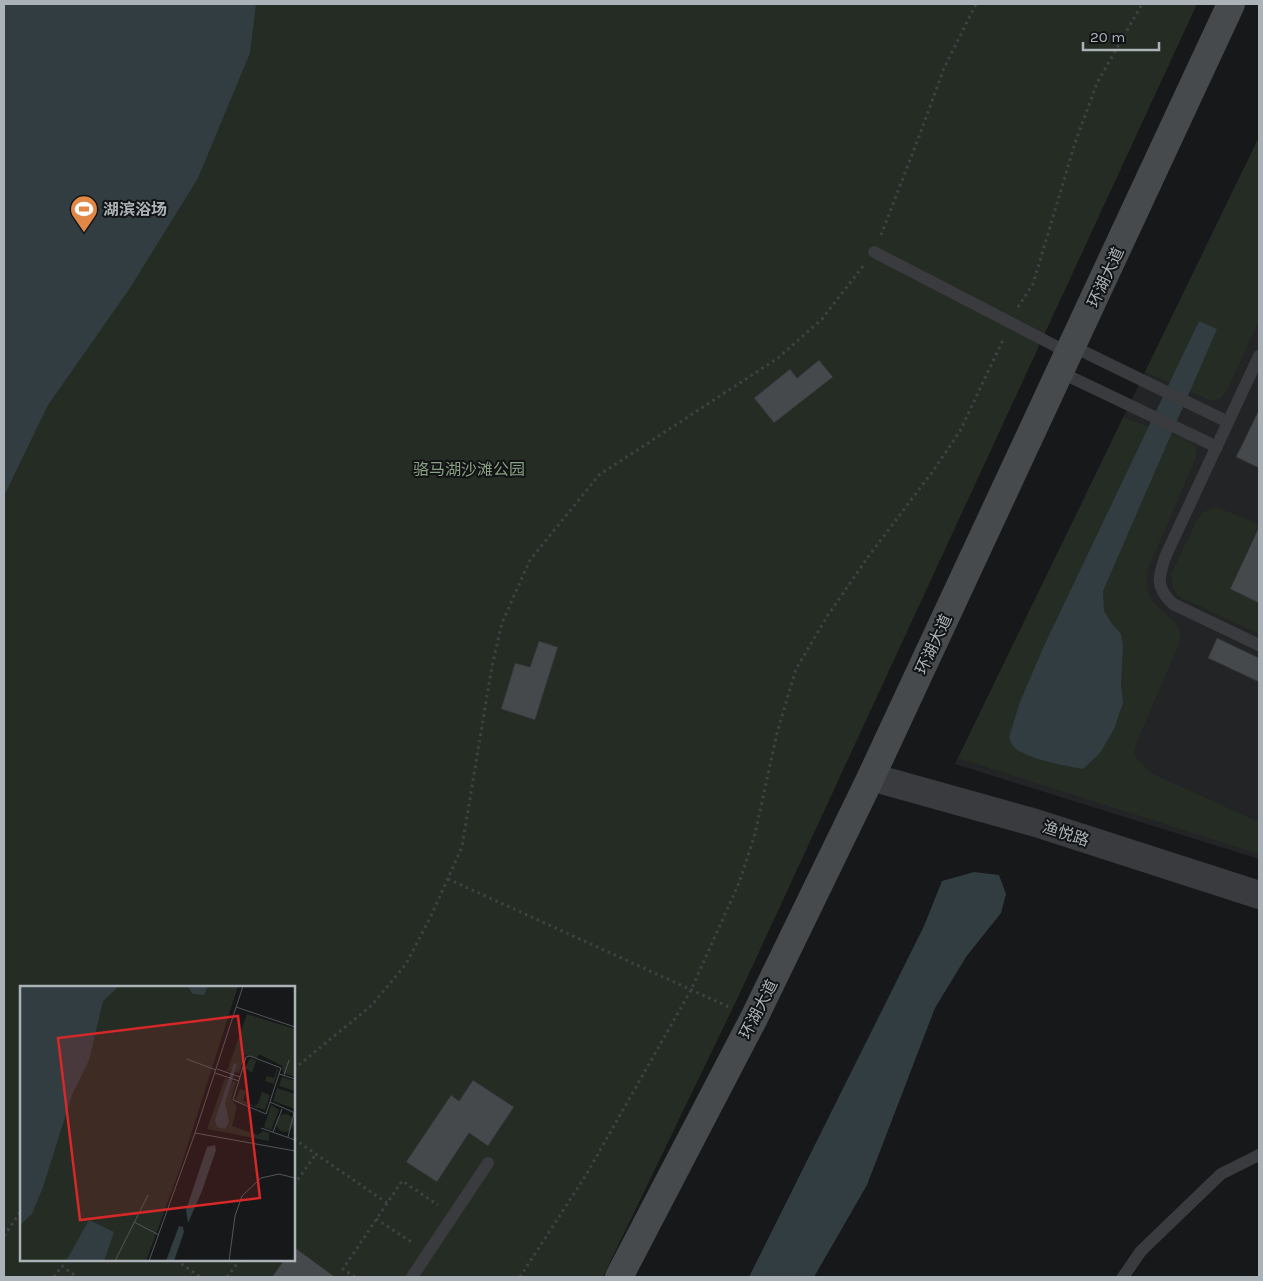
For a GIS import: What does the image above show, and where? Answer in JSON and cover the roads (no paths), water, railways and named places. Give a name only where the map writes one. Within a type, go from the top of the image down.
[{"type":"main road","name":"环湖大道","points":[[620,1277],[754,1018],[871,777],[1231,4]]},
{"type":"street","name":"渔悦路","points":[[871,777],[1036,823],[1259,895]]},
{"type":"lane","points":[[874,252],[1011,323],[1216,447]]},
{"type":"lane","points":[[1259,356],[1166,554],[1159,579],[1163,594],[1173,604],[1259,645]]},
{"type":"lane","points":[[1067,357],[1228,422]]},
{"type":"lane","points":[[1123,1277],[1141,1250],[1221,1174],[1259,1155]]},
{"type":"lane","points":[[412,1277],[488,1163]]},
{"type":"place","name":"湖滨浴场","points":[[84,233]]},
{"type":"park label","name":"骆马湖沙滩公园","points":[[469,469]]}]
